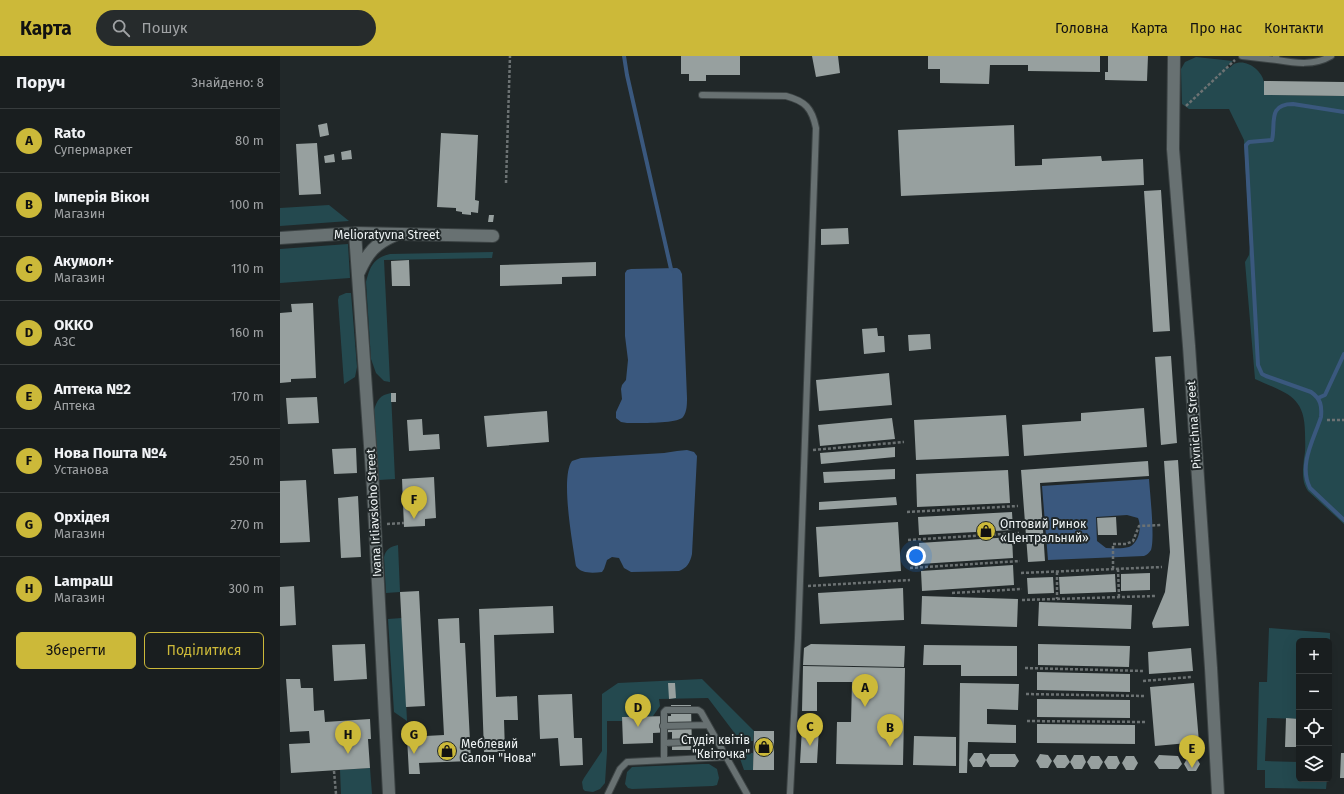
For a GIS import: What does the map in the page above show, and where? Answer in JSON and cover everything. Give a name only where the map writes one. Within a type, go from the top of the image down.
[{"type":"street","name":"Pivnichna Street","points":[[1174,56],[1172,110],[1173,149],[1189,346],[1218,794]]},
{"type":"street","name":"Melioratyvna Street","points":[[280,238],[355,233],[493,236]]},
{"type":"street","name":"Ivana Irliavskoho Street","points":[[355,233],[374,524],[389,794]]},
{"type":"street","points":[[358,273],[365,258],[372,249],[381,241],[396,234]]},
{"type":"lane","points":[[1241,56],[1276,58],[1308,63],[1317,62],[1331,56]]},
{"type":"lane","points":[[702,95],[786,96],[797,99],[808,106],[814,118],[816,128],[800,586],[790,794]]},
{"type":"lane","points":[[664,760],[663,713],[666,710],[698,710],[701,712],[747,794]]},
{"type":"lane","points":[[663,726],[708,725]]},
{"type":"lane","points":[[664,743],[717,741]]},
{"type":"lane","points":[[608,794],[620,769],[624,764],[632,761],[726,757]]},
{"type":"path","points":[[506,183],[510,56]]},
{"type":"path","points":[[1172,110],[1181,108],[1188,104],[1241,56]]},
{"type":"path","points":[[1327,420],[1344,420]]},
{"type":"path","points":[[804,451],[904,442]]},
{"type":"path","points":[[907,512],[1018,506]]},
{"type":"path","points":[[374,524],[404,523]]},
{"type":"path","points":[[1113,569],[1113,544],[1126,544],[1133,541],[1139,526],[1161,525]]},
{"type":"path","points":[[908,540],[1019,533]]},
{"type":"path","points":[[910,568],[1020,561]]},
{"type":"path","points":[[1021,573],[1162,567]]},
{"type":"path","points":[[1118,569],[1119,597]]},
{"type":"path","points":[[1056,572],[1057,599]]},
{"type":"path","points":[[800,586],[910,580]]},
{"type":"path","points":[[952,593],[1022,589]]},
{"type":"path","points":[[1022,600],[1154,596]]},
{"type":"path","points":[[1025,668],[1143,671]]},
{"type":"path","points":[[1143,682],[1191,678]]},
{"type":"path","points":[[1026,694],[1144,696]]},
{"type":"path","points":[[1027,721],[1145,722]]},
{"type":"path","points":[[334,771],[336,794]]},
{"type":"shaded area","points":[[1196,57],[1233,61],[1225,68],[1229,68],[1236,63],[1246,63],[1254,67],[1263,78],[1264,95],[1344,96],[1344,524],[1308,491],[1304,483],[1304,420],[1297,403],[1284,392],[1255,379],[1245,262],[1249,255],[1250,247],[1244,140],[1229,109],[1189,109],[1182,104],[1181,69],[1185,62]]},
{"type":"shaded area","points":[[329,205],[349,221],[280,226],[280,208]]},
{"type":"shaded area","points":[[348,244],[350,278],[280,283],[280,249]]},
{"type":"shaded area","points":[[493,252],[492,258],[384,260],[390,382],[384,381],[376,373],[371,359],[366,282],[373,264],[380,258],[390,254]]},
{"type":"shaded area","points":[[346,293],[351,293],[357,367],[355,377],[344,384],[338,300],[339,296]]},
{"type":"shaded area","points":[[391,393],[395,479],[379,480],[374,410],[376,403],[380,398]]},
{"type":"shaded area","points":[[398,545],[400,592],[386,593],[384,557],[389,549]]},
{"type":"shaded area","points":[[402,618],[407,721],[394,712],[388,619]]},
{"type":"shaded area","points":[[1269,628],[1330,633],[1330,638],[1296,638],[1296,719],[1267,718],[1265,761],[1296,762],[1296,782],[1327,782],[1326,789],[1265,788],[1265,770],[1257,770],[1259,682],[1267,682]]},
{"type":"shaded area","points":[[702,679],[754,731],[753,741],[737,741],[736,735],[708,698],[659,699],[660,706],[653,716],[622,717],[622,721],[607,721],[605,783],[600,789],[593,792],[585,791],[583,789],[582,782],[584,778],[602,751],[602,694],[618,683]]},
{"type":"shaded area","points":[[738,753],[753,753],[753,770],[744,770]]},
{"type":"shaded area","points":[[709,764],[717,769],[719,778],[717,785],[632,789],[628,788],[625,784],[627,772],[632,767]]},
{"type":"shaded area","points":[[370,768],[372,794],[341,794],[340,770]]},
{"type":"water","points":[[677,268],[682,274],[687,398],[685,413],[683,417],[674,421],[648,423],[621,422],[616,418],[616,412],[622,399],[621,389],[626,380],[628,360],[625,336],[625,273],[627,270],[631,269]]},
{"type":"water","points":[[687,450],[694,452],[697,456],[692,554],[686,567],[679,571],[631,572],[624,568],[619,558],[612,557],[607,560],[602,572],[595,573],[578,569],[576,566],[572,543],[567,496],[567,481],[572,461],[581,458],[664,453]]},
{"type":"water","points":[[1149,479],[1152,526],[1151,550],[1144,556],[1048,560],[1042,486]],"holes":[[[1127,515],[1138,518],[1140,526],[1139,534],[1135,542],[1129,547],[1106,548],[1097,541],[1096,517]]]},
{"type":"building","points":[[681,56],[740,56],[740,75],[706,75],[706,81],[689,81],[689,74],[681,74]]},
{"type":"building","points":[[812,56],[838,56],[840,73],[816,77]]},
{"type":"building","points":[[928,56],[1100,56],[1100,72],[1028,71],[1028,65],[990,65],[989,84],[940,83],[940,69],[928,69]]},
{"type":"building","points":[[1108,56],[1148,56],[1147,81],[1105,80],[1105,72],[1108,72]]},
{"type":"building","points":[[1264,81],[1344,82],[1344,96],[1264,95]]},
{"type":"building","points":[[327,123],[329,135],[320,137],[318,125]]},
{"type":"building","points":[[1014,125],[1015,166],[1042,165],[1042,159],[1101,156],[1102,161],[1143,159],[1144,185],[901,196],[898,130]]},
{"type":"building","points":[[441,133],[478,135],[475,200],[479,201],[478,213],[471,212],[471,215],[462,214],[462,212],[456,211],[456,208],[437,207]]},
{"type":"building","points":[[317,143],[321,194],[299,195],[296,144]]},
{"type":"building","points":[[351,150],[352,159],[342,160],[341,152]]},
{"type":"building","points":[[334,154],[335,162],[325,163],[324,156]]},
{"type":"building","points":[[1161,190],[1170,331],[1153,332],[1144,191]]},
{"type":"building","points":[[489,215],[494,215],[493,222],[488,222]]},
{"type":"building","points":[[848,228],[849,244],[821,245],[821,229]]},
{"type":"building","points":[[409,260],[410,286],[392,286],[391,261]]},
{"type":"building","points":[[596,262],[596,276],[562,277],[562,284],[500,286],[500,265]]},
{"type":"building","points":[[313,303],[316,378],[291,379],[291,382],[280,383],[280,313],[292,312],[291,304]]},
{"type":"building","points":[[877,328],[878,336],[884,336],[885,352],[864,354],[862,329]]},
{"type":"building","points":[[930,334],[931,349],[909,351],[908,335]]},
{"type":"building","points":[[1171,356],[1177,443],[1161,445],[1155,357]]},
{"type":"building","points":[[889,373],[892,405],[819,411],[816,380]]},
{"type":"building","points":[[391,393],[396,393],[396,402],[391,402]]},
{"type":"building","points":[[317,397],[319,423],[288,424],[286,398]]},
{"type":"building","points":[[1144,408],[1147,447],[1024,456],[1022,425],[1081,421],[1081,413]]},
{"type":"building","points":[[547,411],[549,442],[487,447],[484,416]]},
{"type":"building","points":[[1006,415],[1009,456],[916,460],[914,420]]},
{"type":"building","points":[[892,418],[895,439],[820,446],[818,425]]},
{"type":"building","points":[[422,419],[423,435],[439,434],[440,449],[409,451],[407,420]]},
{"type":"building","points":[[895,447],[895,457],[821,464],[820,453]]},
{"type":"building","points":[[356,448],[357,473],[334,474],[332,449]]},
{"type":"building","points":[[1178,460],[1189,626],[1153,628],[1152,623],[1165,592],[1170,552],[1164,461]]},
{"type":"building","points":[[1148,461],[1149,476],[1040,483],[1045,561],[1028,562],[1021,470]]},
{"type":"building","points":[[895,469],[895,479],[824,483],[823,472]]},
{"type":"building","points":[[1008,470],[1010,503],[917,507],[916,474]]},
{"type":"building","points":[[434,477],[436,518],[425,519],[425,526],[404,527],[402,479]]},
{"type":"building","points":[[306,480],[310,542],[280,543],[280,481]]},
{"type":"building","points":[[358,496],[361,557],[341,558],[338,498]]},
{"type":"building","points":[[896,497],[897,505],[819,510],[819,502]]},
{"type":"building","points":[[1012,512],[1013,530],[919,535],[918,517]]},
{"type":"building","points":[[1116,517],[1117,535],[1098,535],[1097,518]]},
{"type":"building","points":[[898,522],[901,571],[819,577],[816,527]]},
{"type":"building","points":[[1012,537],[1013,558],[920,564],[919,543]]},
{"type":"building","points":[[1013,565],[1014,585],[922,591],[921,571]]},
{"type":"building","points":[[1150,573],[1150,590],[1121,591],[1121,574]]},
{"type":"building","points":[[1115,574],[1116,592],[1060,594],[1059,577]]},
{"type":"building","points":[[1053,577],[1054,593],[1028,594],[1027,578]]},
{"type":"building","points":[[294,586],[296,625],[280,626],[280,587]]},
{"type":"building","points":[[903,588],[904,620],[820,624],[818,593]]},
{"type":"building","points":[[419,591],[425,706],[406,707],[400,592]]},
{"type":"building","points":[[922,596],[1018,599],[1017,627],[921,624]]},
{"type":"building","points":[[1039,602],[1132,605],[1131,629],[1038,626]]},
{"type":"building","points":[[553,606],[554,633],[494,635],[496,697],[517,696],[518,720],[504,720],[505,752],[484,752],[479,609]]},
{"type":"building","points":[[459,618],[460,643],[465,643],[471,761],[419,763],[420,774],[409,774],[407,737],[444,735],[438,619]]},
{"type":"building","points":[[365,644],[367,679],[334,681],[332,645]]},
{"type":"building","points":[[811,644],[905,646],[904,667],[803,665],[804,648]]},
{"type":"building","points":[[1038,644],[1130,646],[1129,667],[1038,665]]},
{"type":"building","points":[[924,645],[1017,646],[1017,676],[961,676],[961,665],[923,665]]},
{"type":"building","points":[[1191,648],[1193,671],[1149,674],[1148,652]]},
{"type":"building","points":[[803,666],[905,668],[903,765],[836,764],[837,722],[851,722],[852,682],[817,682],[817,711],[802,711]]},
{"type":"building","points":[[1037,672],[1130,674],[1130,692],[1037,690]]},
{"type":"building","points":[[286,679],[300,679],[301,688],[313,688],[314,711],[324,710],[325,722],[370,719],[371,739],[368,739],[370,768],[291,773],[289,744],[310,743],[309,731],[290,732]]},
{"type":"building","points":[[668,683],[675,683],[676,698],[669,699]]},
{"type":"building","points":[[960,683],[1019,684],[1018,710],[987,709],[987,724],[1016,725],[1016,743],[968,742],[967,773],[959,773]]},
{"type":"building","points":[[1194,683],[1199,742],[1155,746],[1150,687]]},
{"type":"building","points":[[572,694],[574,738],[582,738],[583,765],[560,766],[558,738],[540,739],[538,695]]},
{"type":"building","points":[[1037,699],[1130,700],[1130,718],[1037,717]]},
{"type":"building","points":[[671,705],[691,705],[692,750],[672,750],[672,732],[653,733],[653,743],[623,744],[622,717],[671,716]]},
{"type":"building","points":[[1286,718],[1296,719],[1296,747],[1285,747]]},
{"type":"building","points":[[1037,724],[1135,725],[1135,744],[1037,743]]},
{"type":"building","points":[[802,728],[819,728],[817,763],[800,763]]},
{"type":"building","name":"Студія квітів \"Квіточка\"","points":[[754,731],[774,731],[774,770],[753,770]]},
{"type":"building","points":[[914,736],[956,737],[956,766],[913,765]]},
{"type":"building","points":[[974,753],[982,753],[986,760],[982,767],[973,767],[969,760]]},
{"type":"building","points":[[1341,753],[1344,753],[1344,778],[1340,778]]},
{"type":"building","points":[[990,754],[1015,754],[1019,761],[1015,767],[990,767],[986,760]]},
{"type":"building","points":[[1040,754],[1048,755],[1052,761],[1048,768],[1040,768],[1036,761]]},
{"type":"building","points":[[1057,755],[1066,755],[1070,762],[1065,768],[1057,768],[1053,761]]},
{"type":"building","points":[[1074,755],[1083,755],[1086,762],[1082,769],[1074,769],[1070,762]]},
{"type":"building","points":[[1159,755],[1178,756],[1182,764],[1178,769],[1159,769],[1154,762]]},
{"type":"building","points":[[1091,756],[1099,756],[1103,762],[1099,769],[1091,769],[1087,762]]},
{"type":"building","points":[[1108,756],[1117,756],[1120,763],[1116,769],[1108,769],[1104,762]]},
{"type":"building","points":[[1126,756],[1134,756],[1138,763],[1134,770],[1126,770],[1122,763]]},
{"type":"building","points":[[1188,757],[1196,757],[1200,764],[1196,771],[1188,771],[1184,764]]},
{"type":"waterway","points":[[624,56],[671,269]]},
{"type":"waterway","points":[[1344,112],[1293,104],[1279,107],[1274,116],[1272,140],[1249,142],[1246,145],[1258,365],[1262,374],[1311,392],[1319,400],[1321,406],[1321,417],[1308,452],[1306,461],[1307,479],[1310,488],[1344,520]]},
{"type":"waterway","points":[[1318,398],[1325,395],[1344,354]]},
{"type":"place","name":"Нова Пошта №4","points":[[414,519]]},
{"type":"place","name":"Оптовий Ринок «Центральний»","points":[[986,531]]},
{"type":"place","name":"Rato","points":[[865,707]]},
{"type":"place","name":"OKKO","points":[[638,727]]},
{"type":"place","name":"Акумол+","points":[[810,746]]},
{"type":"place","name":"Студія квітів \"Квіточка\"","points":[[764,747]]},
{"type":"place","name":"Імперія Вікон","points":[[890,747]]},
{"type":"place","name":"Меблевий Салон \"Нова\"","points":[[447,751]]},
{"type":"place","name":"LampaШ","points":[[348,754]]},
{"type":"place","name":"Орхідея","points":[[414,754]]},
{"type":"place","name":"Аптека №2","points":[[1192,768]]}]
